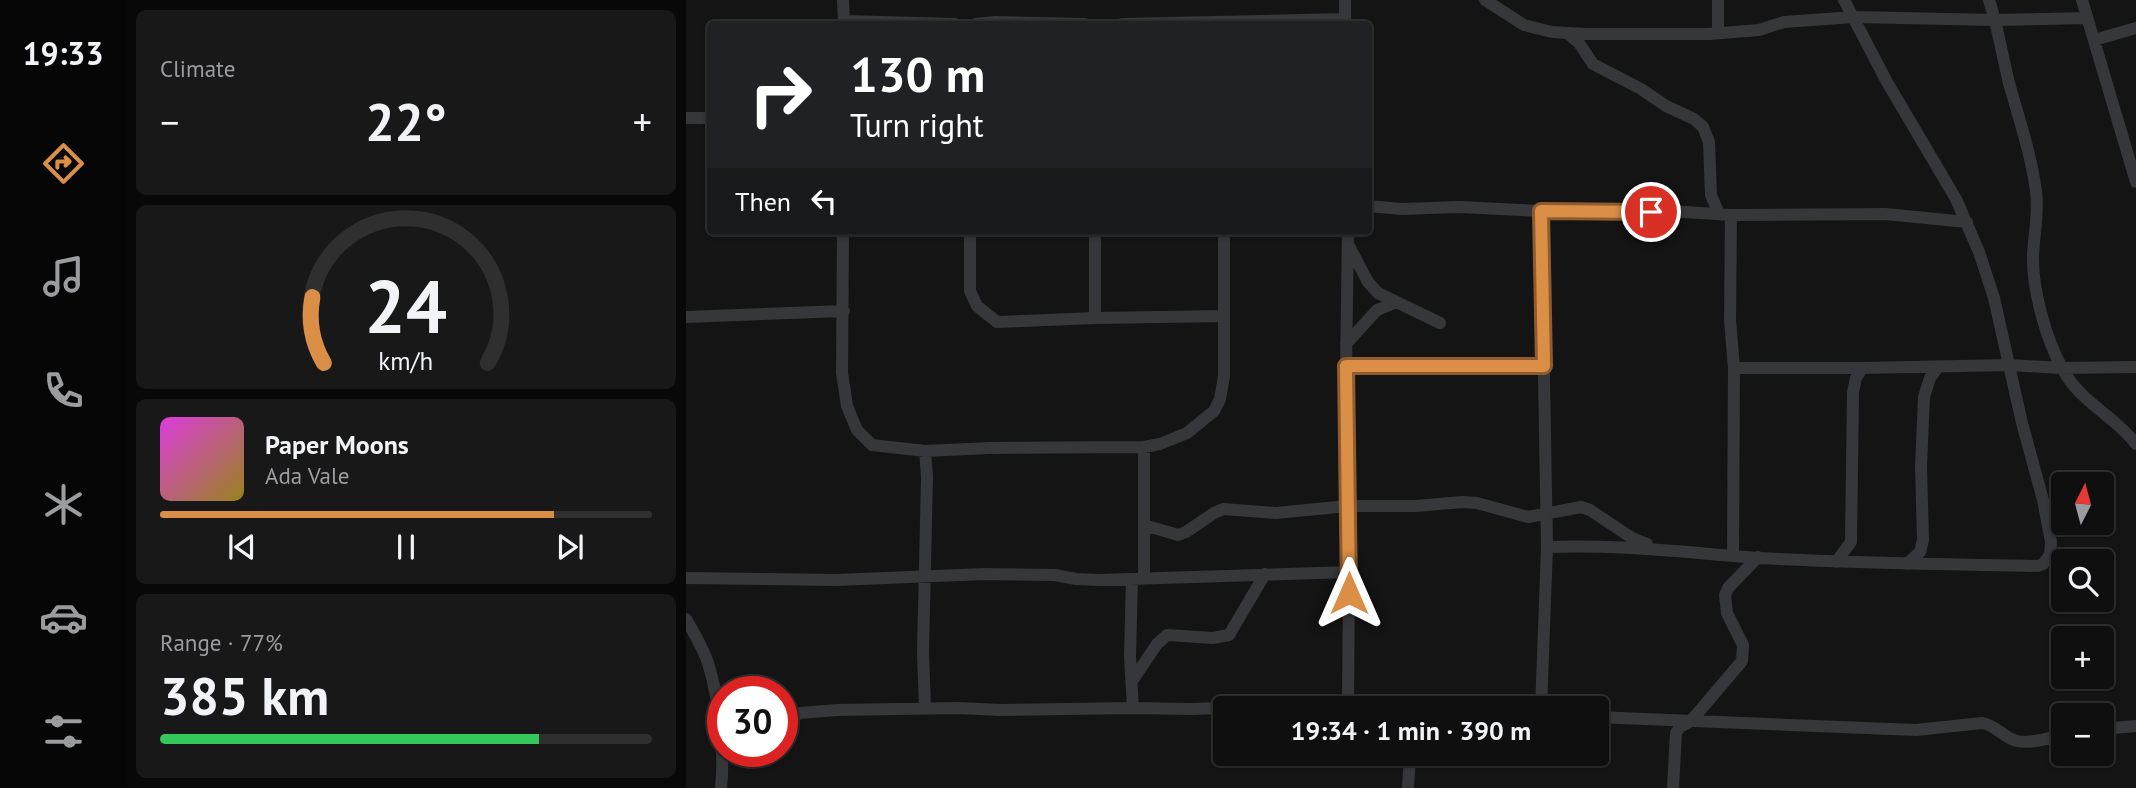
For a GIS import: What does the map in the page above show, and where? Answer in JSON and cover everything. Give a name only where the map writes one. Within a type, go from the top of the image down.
[{"type":"street","points":[[843,0],[844,21]]},
{"type":"street","points":[[1485,0],[1524,25],[1585,34],[1718,33],[1759,30],[1784,22],[1854,17],[1994,20],[2087,18]]},
{"type":"street","points":[[1718,0],[1718,33]]},
{"type":"street","points":[[1547,547],[1590,545],[1758,558],[1907,564],[2038,566],[2050,555],[2051,542],[2043,500],[2008,365],[1994,298],[1967,222],[1944,176],[1875,60],[1844,0]]},
{"type":"street","points":[[1989,0],[2025,137],[2036,192],[2033,256],[2038,298],[2050,338],[2062,368],[2084,398],[2124,430],[2136,444]]},
{"type":"street","points":[[2082,0],[2136,182]]},
{"type":"street","points":[[1240,21],[1347,11]]},
{"type":"street","points":[[2094,40],[2136,28]]},
{"type":"street","points":[[1566,33],[1579,43],[1593,64],[1641,89],[1666,106],[1695,119],[1703,127],[1710,150],[1711,195],[1725,214],[1734,368],[1732,556]]},
{"type":"street","points":[[686,118],[707,118]]},
{"type":"street","points":[[1372,206],[1725,214],[1885,214],[1967,222]]},
{"type":"street","points":[[1541,211],[1547,514],[1541,696]]},
{"type":"street","points":[[843,235],[842,373],[847,406],[856,429],[872,445],[925,451],[1144,446],[1160,444],[1187,433],[1217,405],[1224,376],[1224,235]]},
{"type":"street","points":[[970,235],[970,291],[977,306],[997,321],[1224,316]]},
{"type":"street","points":[[1095,235],[1095,318]]},
{"type":"street","points":[[1348,237],[1372,287],[1378,293],[1440,323]]},
{"type":"street","points":[[1348,237],[1348,696]]},
{"type":"street","points":[[1346,344],[1377,310],[1397,302]]},
{"type":"street","points":[[686,317],[844,311]]},
{"type":"street","points":[[1734,368],[2008,365],[2062,368],[2136,367]]},
{"type":"street","points":[[1346,366],[1544,366]]},
{"type":"street","points":[[1907,564],[1920,552],[1923,540],[1921,466],[1924,397],[1930,378],[1938,367]]},
{"type":"street","points":[[1836,562],[1851,542],[1853,391],[1862,368]]},
{"type":"street","points":[[1133,708],[1130,656],[1144,525],[1144,446]]},
{"type":"street","points":[[925,451],[925,708]]},
{"type":"street","points":[[1144,525],[1178,534],[1186,532],[1223,509],[1276,513],[1348,506],[1416,506],[1462,502],[1477,503],[1522,516],[1581,507],[1590,510],[1632,538],[1668,550]]},
{"type":"street","points":[[1673,788],[1676,733],[1680,727],[1691,721],[1742,661],[1743,645],[1727,613],[1725,595],[1728,588],[1758,558]]},
{"type":"street","points":[[686,578],[836,580],[985,574],[1055,575],[1084,580],[1349,572]]},
{"type":"street","points":[[1132,681],[1157,644],[1167,635],[1213,638],[1229,635],[1265,574]]},
{"type":"street","points":[[686,619],[707,662],[710,676]]},
{"type":"street","points":[[798,714],[815,710],[925,708],[1213,708]]},
{"type":"street","points":[[1609,718],[1916,730],[1982,723],[1992,725],[2017,741],[2051,738]]},
{"type":"street","points":[[2114,728],[2136,726]]},
{"type":"street","points":[[1408,788],[1409,766]]},
{"type":"street","points":[[721,788],[722,767]]},
{"type":"route","points":[[1349,593],[1346,366],[1544,366],[1541,211],[1651,212]]}]
